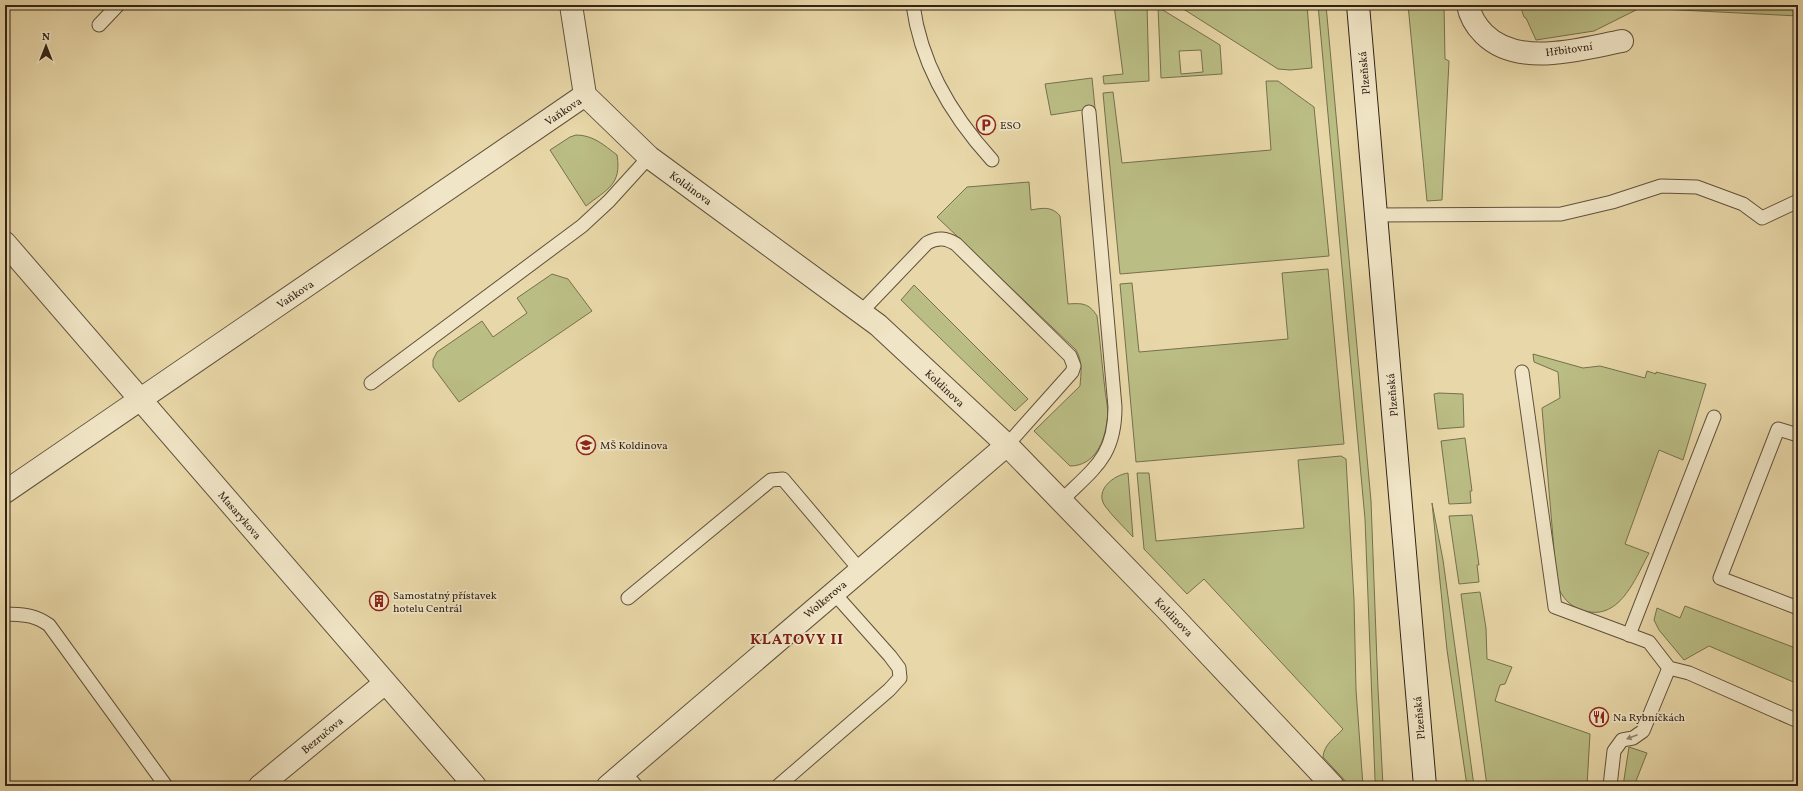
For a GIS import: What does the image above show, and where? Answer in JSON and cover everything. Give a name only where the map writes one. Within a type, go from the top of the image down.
[{"type":"street","points":[[571,5],[585,96]]},
{"type":"street","name":"Plzeňská","points":[[1358,5],[1425,786]]},
{"type":"street","name":"Hřbitovní","points":[[1468,5],[1475,24],[1491,41],[1505,50],[1548,54],[1622,41]]},
{"type":"street","name":"Koldinova","points":[[585,96],[649,157],[878,325],[1007,445],[1333,786]]},
{"type":"street","name":"Vaňkova","points":[[5,492],[585,96]]},
{"type":"street","name":"Masarykova","points":[[5,243],[475,786]]},
{"type":"street","name":"Wolkerova","points":[[608,786],[630,779],[833,592],[1007,445]]},
{"type":"street","name":"Bezručova","points":[[260,786],[385,683]]},
{"type":"lane","points":[[99,25],[118,5]]},
{"type":"lane","points":[[913,5],[920,41],[942,93],[967,132],[992,160]]},
{"type":"lane","points":[[1061,500],[1103,457],[1110,445],[1115,428],[1115,407],[1089,112]]},
{"type":"lane","points":[[371,383],[582,226],[609,201],[649,157]]},
{"type":"lane","points":[[1376,215],[1561,214],[1612,202],[1661,186],[1697,187],[1742,204],[1762,218],[1798,201]]},
{"type":"lane","points":[[861,312],[927,243],[941,239],[949,240],[956,244],[1065,350],[1073,360],[1072,372],[1007,445]]},
{"type":"lane","points":[[1522,372],[1554,607],[1649,642],[1670,668],[1689,674],[1798,721]]},
{"type":"lane","points":[[1629,635],[1714,417]]},
{"type":"lane","points":[[1798,435],[1778,428],[1720,578],[1798,608]]},
{"type":"lane","points":[[628,598],[771,480],[776,478],[783,479],[860,570]]},
{"type":"lane","points":[[778,786],[889,690],[900,678],[899,668],[890,656],[833,592]]},
{"type":"lane","points":[[5,614],[31,615],[49,625],[166,786]]},
{"type":"lane","points":[[1610,786],[1614,751],[1622,740],[1633,738],[1643,731],[1670,668]]},
{"type":"green space","points":[[1114,5],[1147,5],[1149,81],[1104,84],[1103,76],[1123,74]]},
{"type":"green space","points":[[1177,5],[1307,5],[1312,68],[1290,70],[1278,69]]},
{"type":"green space","points":[[1318,5],[1326,5],[1371,501],[1383,786],[1376,786],[1375,779],[1365,519]]},
{"type":"green space","points":[[1408,5],[1444,5],[1445,59],[1449,61],[1442,200],[1427,201]]},
{"type":"green space","points":[[1520,5],[1798,5],[1798,16],[1640,8],[1594,31],[1536,40],[1526,18],[1524,17]]},
{"type":"green space","points":[[1158,7],[1220,45],[1222,74],[1161,78]],"holes":[[[1201,50],[1203,72],[1181,74],[1179,51]]]},
{"type":"green space","points":[[1092,78],[1095,108],[1051,115],[1045,84]]},
{"type":"green space","points":[[1266,81],[1278,81],[1314,107],[1329,256],[1120,274],[1103,93],[1113,92],[1122,163],[1271,150]]},
{"type":"green space","points":[[582,135],[593,139],[603,144],[617,155],[618,165],[615,180],[606,190],[586,206],[550,150],[570,137]]},
{"type":"green space","points":[[1029,182],[1031,210],[1043,208],[1050,209],[1060,216],[1068,304],[1088,306],[1097,316],[1108,416],[1104,436],[1097,451],[1086,462],[1079,465],[1070,466],[1034,431],[1080,386],[1081,363],[1076,350],[937,217],[967,187]]},
{"type":"green space","points":[[1328,269],[1344,444],[1136,462],[1120,284],[1132,283],[1139,352],[1288,339],[1282,273]]},
{"type":"green space","points":[[552,274],[568,279],[592,311],[459,402],[433,367],[433,360],[437,352],[482,321],[493,337],[527,313],[517,298]]},
{"type":"green space","points":[[914,285],[1028,399],[1015,411],[901,300]]},
{"type":"green space","points":[[1533,354],[1583,368],[1600,366],[1645,378],[1647,371],[1656,374],[1656,372],[1706,384],[1683,460],[1659,450],[1625,544],[1649,553],[1638,575],[1624,596],[1616,605],[1606,610],[1595,612],[1582,610],[1573,606],[1566,600],[1557,585],[1542,408],[1560,398],[1558,372],[1534,362]]},
{"type":"green space","points":[[1434,394],[1463,394],[1464,427],[1438,429]]},
{"type":"green space","points":[[1465,438],[1472,491],[1470,491],[1471,503],[1449,504],[1441,441]]},
{"type":"green space","points":[[1341,456],[1346,459],[1354,600],[1356,690],[1363,786],[1350,786],[1323,757],[1325,748],[1343,729],[1204,579],[1187,594],[1144,549],[1137,473],[1149,473],[1156,541],[1304,528],[1298,460]]},
{"type":"green space","points":[[1128,473],[1133,537],[1108,510],[1102,500],[1102,494],[1107,484],[1117,477]]},
{"type":"green space","points":[[1432,503],[1443,560],[1474,786],[1467,786],[1447,650]]},
{"type":"green space","points":[[1472,515],[1479,565],[1477,565],[1479,582],[1459,584],[1449,516]]},
{"type":"green space","points":[[1480,592],[1486,628],[1487,659],[1512,667],[1505,684],[1500,685],[1495,701],[1590,734],[1587,786],[1487,786],[1461,594]]},
{"type":"green space","points":[[1685,606],[1798,649],[1798,684],[1709,646],[1684,660],[1659,630],[1654,620],[1657,608],[1680,618]]},
{"type":"green space","points":[[1629,747],[1647,753],[1634,786],[1623,786]]},
{"type":"place","name":"ESO","points":[[986,125]]},
{"type":"place","name":"MŠ Koldinova","points":[[586,445]]},
{"type":"place","name":"Samostatný přístavek hotelu Centrál","points":[[379,601]]},
{"type":"place","name":"Na Rybníčkách","points":[[1599,717]]},
{"type":"district","name":"KLATOVY II","points":[[797,639]]}]
